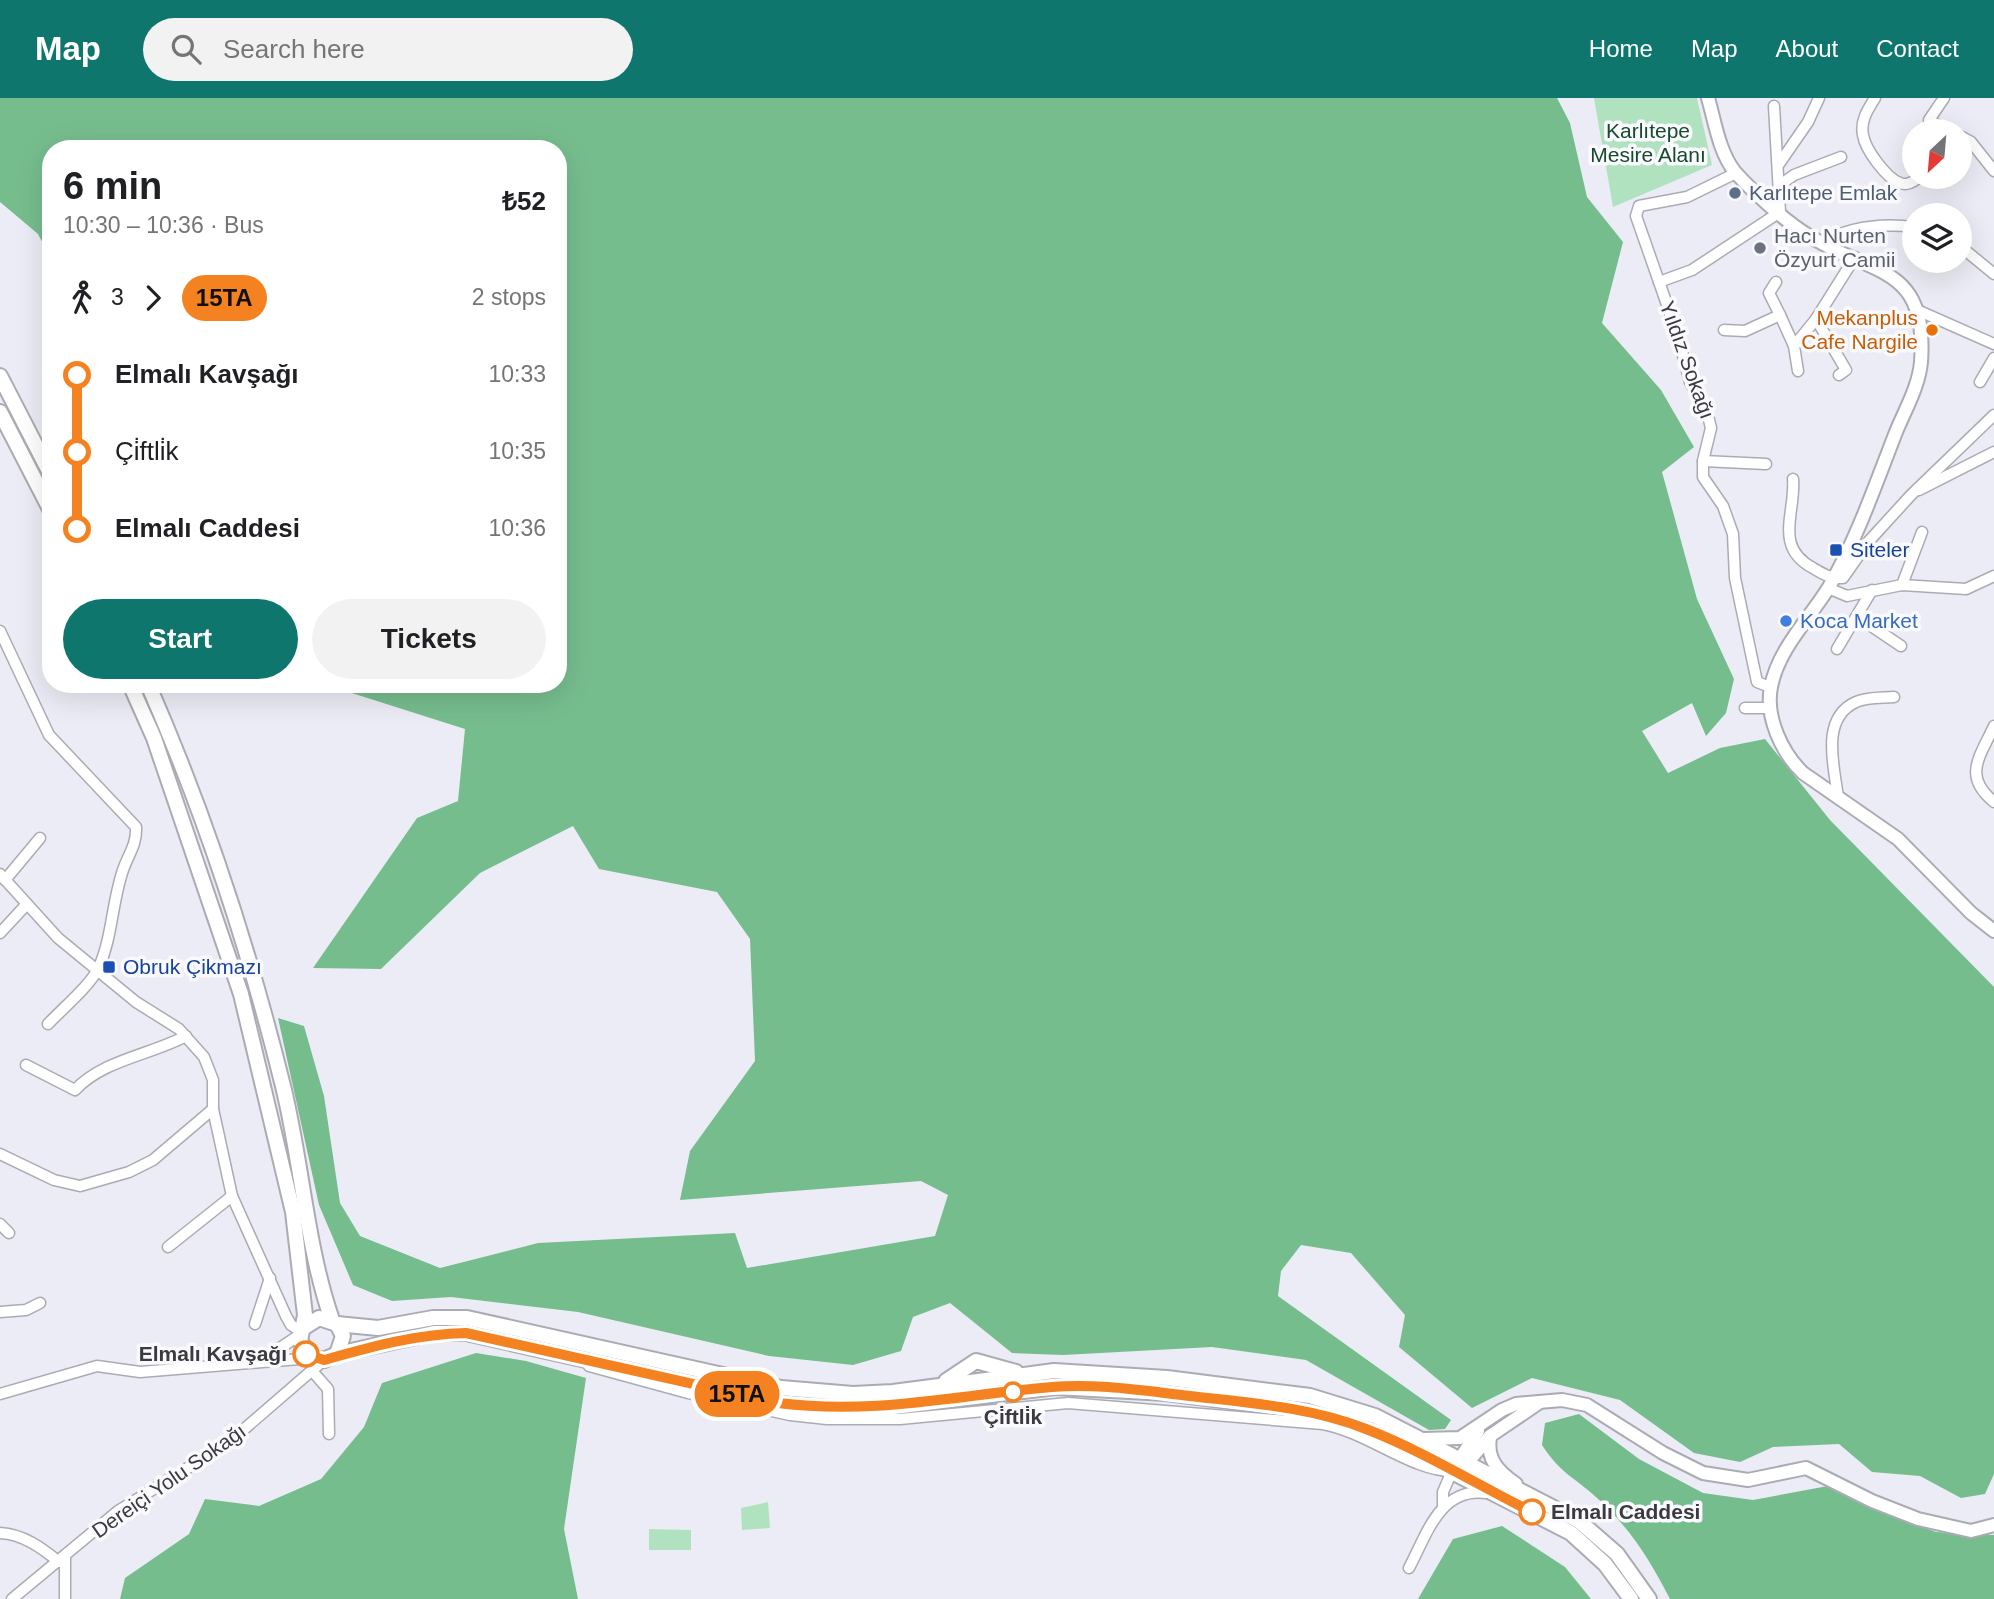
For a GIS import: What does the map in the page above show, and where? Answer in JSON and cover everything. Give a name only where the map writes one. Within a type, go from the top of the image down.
[{"type":"highway","points":[[0,376],[42,458]]},
{"type":"highway","points":[[0,412],[42,493]]},
{"type":"highway","points":[[135,693],[154,738],[241,994],[293,1212],[305,1314],[302,1348],[322,1361],[435,1333],[466,1333],[768,1401],[814,1407],[894,1407],[1055,1387],[1106,1388],[1307,1410],[1361,1427],[1499,1495],[1579,1540],[1605,1564],[1631,1599]]},
{"type":"highway","points":[[152,693],[175,745],[232,901],[283,1087],[334,1322],[343,1342],[322,1361]]},
{"type":"highway","points":[[302,1331],[313,1319],[378,1328],[433,1318],[467,1318],[781,1388],[815,1392],[893,1392],[939,1384],[1027,1375],[1107,1372],[1310,1396],[1375,1416],[1579,1521],[1617,1554],[1649,1599]]},
{"type":"main road","points":[[1708,98],[1724,152],[1736,173],[1780,212],[1821,243],[1892,275],[1911,297],[1917,310],[1921,362],[1918,379],[1830,583],[1803,622],[1770,687],[1771,708],[1781,744],[1792,762],[1898,839],[1971,913],[1994,931]]},
{"type":"main road","points":[[1419,1438],[1460,1438],[1516,1404],[1562,1401],[1587,1405],[1663,1453],[1703,1473],[1748,1480],[1806,1468],[1872,1501],[1918,1519],[1971,1531],[1994,1525]]},
{"type":"main road","points":[[1464,1460],[1490,1436],[1541,1402]]},
{"type":"main road","points":[[1451,1471],[1465,1468],[1464,1460],[1482,1424]]},
{"type":"main road","points":[[1490,1436],[1489,1454],[1493,1462],[1537,1498]]},
{"type":"street","points":[[1779,164],[1808,122],[1819,98]]},
{"type":"street","points":[[1875,98],[1863,119],[1863,138],[1888,174],[1902,183]]},
{"type":"street","points":[[1930,119],[1944,98]]},
{"type":"street","points":[[1659,282],[1692,270],[1780,212],[1774,106]]},
{"type":"street","points":[[1972,143],[1994,170]]},
{"type":"street","points":[[1780,185],[1794,175],[1841,157]]},
{"type":"street","name":"Yıldız Sokağı","points":[[1703,461],[1711,428],[1708,416],[1690,382],[1659,282],[1640,232],[1636,209],[1654,202],[1688,197],[1736,173]]},
{"type":"street","points":[[1821,243],[1838,233],[1882,224],[1902,225]]},
{"type":"street","points":[[1972,256],[1994,274]]},
{"type":"street","points":[[1794,346],[1816,319],[1855,257]]},
{"type":"street","points":[[1776,282],[1769,293],[1794,346],[1798,371]]},
{"type":"street","points":[[1917,310],[1994,344]]},
{"type":"street","points":[[1724,330],[1745,331],[1780,315]]},
{"type":"street","points":[[1816,319],[1846,370],[1839,375]]},
{"type":"street","points":[[1980,382],[1994,358]]},
{"type":"street","points":[[1830,583],[1849,573],[1869,541],[1911,495],[1994,415]]},
{"type":"street","points":[[1911,495],[1994,452]]},
{"type":"street","points":[[1766,464],[1703,461],[1703,477],[1723,506],[1733,534],[1735,578],[1757,682],[1770,687]]},
{"type":"street","points":[[1793,479],[1789,518],[1794,555],[1847,596],[1902,585],[1966,589],[1994,576]]},
{"type":"street","points":[[1902,585],[1922,532]]},
{"type":"street","points":[[1837,649],[1872,590]]},
{"type":"street","points":[[1858,617],[1901,646]]},
{"type":"street","points":[[0,631],[49,735],[136,827],[137,841],[123,869],[115,898],[115,918],[98,970],[48,1024]]},
{"type":"street","points":[[1838,797],[1832,742],[1837,720],[1846,707],[1858,700],[1894,696]]},
{"type":"street","points":[[1745,708],[1771,708]]},
{"type":"street","points":[[1994,726],[1974,772],[1976,783],[1994,802]]},
{"type":"street","points":[[40,838],[3,877],[58,938],[186,1036],[204,1057],[213,1080],[213,1109],[232,1196],[291,1325],[302,1331],[261,1360]]},
{"type":"street","points":[[0,933],[26,905]]},
{"type":"street","points":[[26,1065],[75,1090],[94,1071],[164,1048],[186,1036]]},
{"type":"street","points":[[0,1154],[54,1180],[80,1186],[129,1172],[153,1160],[213,1109]]},
{"type":"street","points":[[168,1247],[232,1196]]},
{"type":"street","points":[[0,1224],[9,1233]]},
{"type":"street","points":[[255,1324],[270,1278]]},
{"type":"street","points":[[0,1312],[26,1310],[40,1303]]},
{"type":"street","points":[[0,1395],[97,1366],[140,1372],[261,1360],[322,1361],[328,1389],[329,1434]]},
{"type":"street","name":"Dereiçi Yolu Sokağı","points":[[12,1599],[118,1511],[228,1443],[322,1361]]},
{"type":"street","points":[[1409,1568],[1443,1505],[1443,1492],[1451,1471]]},
{"type":"street","points":[[1443,1505],[1467,1493],[1499,1495]]},
{"type":"street","points":[[0,1534],[9,1534],[39,1546],[62,1559],[65,1599]]},
{"type":"green space","points":[[0,98],[1557,98],[1570,123],[1587,197],[1623,242],[1602,323],[1661,390],[1694,447],[1662,472],[1697,599],[1734,679],[1726,713],[1706,736],[1692,703],[1642,731],[1668,773],[1720,748],[1765,739],[1830,820],[1994,987],[1994,1474],[1985,1494],[1961,1498],[1920,1476],[1872,1472],[1839,1444],[1773,1447],[1740,1462],[1694,1453],[1620,1400],[1532,1378],[1472,1408],[1399,1347],[1405,1315],[1351,1253],[1301,1245],[1281,1271],[1278,1296],[1451,1420],[1445,1429],[1429,1430],[1306,1360],[1212,1347],[1063,1355],[1012,1353],[950,1303],[913,1317],[901,1351],[853,1365],[769,1356],[578,1312],[451,1297],[392,1301],[353,1285],[319,1205],[278,1018],[304,1026],[324,1096],[340,1203],[360,1236],[440,1268],[538,1243],[735,1233],[747,1268],[935,1236],[948,1195],[921,1181],[680,1200],[690,1151],[755,1061],[750,939],[717,892],[599,869],[573,826],[480,873],[381,969],[313,968],[417,818],[458,801],[465,729],[352,693],[567,693],[567,140],[42,140],[42,242],[38,234],[0,202]]},
{"type":"green space","name":"Karlıtepe Mesire Alanı","points":[[1594,98],[1697,98],[1712,165],[1613,207]]},
{"type":"green space","points":[[476,1353],[526,1361],[586,1378],[564,1529],[578,1599],[120,1599],[125,1578],[189,1534],[205,1499],[259,1506],[321,1479],[364,1427],[382,1383]]},
{"type":"green space","points":[[1579,1414],[1639,1459],[1703,1493],[1753,1500],[1828,1486],[1875,1510],[1936,1532],[1994,1535],[1994,1599],[1670,1599],[1647,1558],[1620,1521],[1561,1469],[1542,1445],[1545,1423]]},
{"type":"green space","points":[[768,1502],[770,1528],[742,1530],[741,1508]]},
{"type":"green space","points":[[1502,1526],[1565,1567],[1591,1599],[1418,1599],[1453,1539]]},
{"type":"green space","points":[[649,1529],[691,1530],[691,1550],[649,1550]]},
{"type":"bus line","name":"15TA","points":[[306,1354],[324,1360],[337,1354],[435,1333],[466,1333],[504,1339],[778,1403],[814,1407],[894,1407],[1055,1387],[1166,1393],[1307,1410],[1370,1430],[1532,1512]]},
{"type":"place","name":"Karlıtepe Emlak","points":[[1735,193]]},
{"type":"place","name":"Hacı Nurten Özyurt Camii","points":[[1760,248]]},
{"type":"place","name":"Mekanplus Cafe Nargile","points":[[1932,330]]},
{"type":"place","name":"Siteler","points":[[1836,550]]},
{"type":"place","name":"Koca Market","points":[[1786,621]]},
{"type":"place","name":"Obruk Çikmazı","points":[[109,967]]},
{"type":"place","name":"Elmalı Kavşağı","points":[[306,1354]]},
{"type":"place","name":"Çi̇ftli̇k","points":[[1013,1392]]},
{"type":"place","name":"Elmalı Caddesi","points":[[1532,1512]]}]
